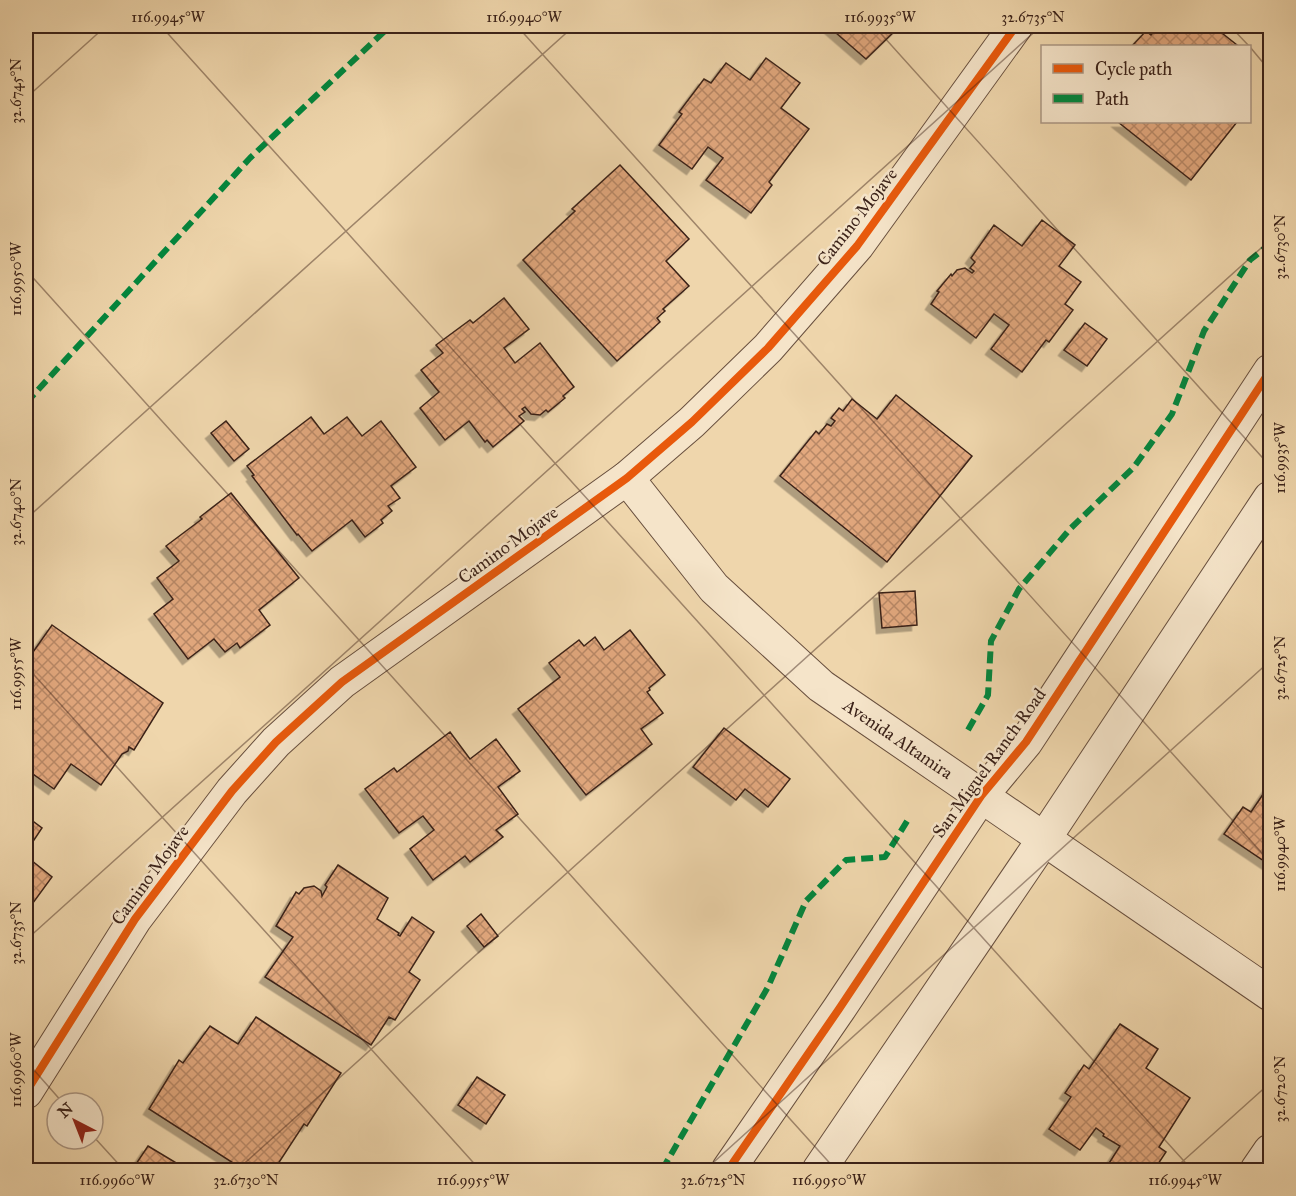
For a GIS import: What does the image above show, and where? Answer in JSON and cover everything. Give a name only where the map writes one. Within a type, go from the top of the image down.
[{"type":"street","name":"Camino Mojave","points":[[26,1092],[142,909],[232,791],[276,742],[342,682],[627,478],[692,422],[786,329],[857,246],[1016,26]]},
{"type":"street","name":"San Miguel Ranch Road","points":[[728,1170],[833,1019],[981,796],[1026,742],[1270,371]]},
{"type":"street","name":"Avenida Altamira","points":[[627,478],[714,588],[821,686],[1270,994]]},
{"type":"street","points":[[819,1170],[1044,839],[1270,498]]},
{"type":"street","points":[[1257,1170],[1270,1151]]},
{"type":"building","points":[[828,26],[900,26],[866,59]]},
{"type":"building","points":[[1159,26],[1165,26],[1173,32],[1178,26],[1213,26],[1237,45],[1133,45],[1146,31],[1151,35]]},
{"type":"building","points":[[766,58],[800,83],[781,108],[809,129],[769,182],[772,185],[751,213],[706,180],[723,158],[708,147],[692,169],[659,145],[682,114],[679,112],[704,79],[711,83],[726,63],[750,80]]},
{"type":"building","points":[[1119,123],[1236,123],[1191,180]]},
{"type":"building","points":[[620,165],[689,239],[666,261],[689,286],[663,309],[665,311],[657,318],[660,322],[617,361],[523,260],[575,211],[572,209]]},
{"type":"building","points":[[1042,220],[1075,245],[1059,266],[1081,282],[1065,304],[1073,310],[1022,372],[991,349],[1009,325],[994,314],[976,338],[931,304],[939,292],[937,291],[951,274],[952,276],[957,270],[965,268],[972,273],[974,271],[970,268],[975,262],[971,258],[994,225],[1022,246]]},
{"type":"building","points":[[504,298],[529,329],[504,348],[515,363],[540,343],[574,387],[548,412],[546,410],[540,415],[531,414],[525,407],[522,409],[525,412],[519,416],[524,421],[493,447],[487,440],[485,442],[469,421],[445,440],[420,408],[439,392],[421,370],[443,353],[436,345],[470,320],[473,323]]},
{"type":"building","points":[[1085,323],[1107,339],[1087,366],[1064,350]]},
{"type":"building","points":[[896,395],[972,456],[887,562],[780,476],[816,431],[819,434],[827,424],[831,426],[835,421],[831,418],[839,408],[843,411],[852,399],[877,419]]},
{"type":"building","points":[[311,417],[324,434],[347,417],[362,436],[381,421],[416,467],[391,486],[400,498],[388,506],[392,511],[381,520],[383,523],[365,537],[352,520],[312,551],[297,535],[252,476],[254,475],[247,466]]},
{"type":"building","points":[[226,421],[249,449],[234,461],[211,433]]},
{"type":"building","points":[[231,493],[299,578],[259,610],[270,625],[240,648],[237,643],[225,652],[214,639],[188,659],[154,614],[173,599],[157,578],[179,561],[166,546],[202,519],[200,517]]},
{"type":"building","points":[[915,591],[917,625],[882,628],[879,593]]},
{"type":"building","points":[[52,625],[163,703],[134,750],[129,747],[128,751],[122,754],[101,785],[71,764],[54,789],[26,769],[26,662]]},
{"type":"building","points":[[630,630],[665,675],[647,692],[663,713],[641,729],[652,744],[586,795],[518,709],[560,677],[549,663],[579,640],[584,646],[595,637],[604,650]]},
{"type":"building","points":[[724,728],[790,779],[768,807],[745,789],[736,800],[693,767]]},
{"type":"building","points":[[450,732],[470,759],[496,739],[520,771],[498,787],[518,814],[496,830],[503,837],[470,862],[465,856],[433,880],[410,849],[434,830],[423,816],[399,833],[365,789],[394,768],[397,772]]},
{"type":"building","points":[[1270,784],[1270,865],[1224,834],[1243,807],[1251,812]]},
{"type":"building","points":[[26,816],[42,828],[26,852]]},
{"type":"building","points":[[26,856],[52,877],[30,907],[26,904]]},
{"type":"building","points":[[338,865],[388,898],[377,919],[399,933],[398,935],[400,936],[412,917],[434,932],[409,972],[420,980],[395,1020],[389,1017],[371,1045],[265,977],[293,937],[276,926],[296,892],[299,894],[304,888],[314,886],[321,891],[322,896],[327,887],[325,885]]},
{"type":"building","points":[[481,914],[498,936],[484,947],[467,926]]},
{"type":"building","points":[[256,1017],[341,1073],[307,1126],[304,1124],[274,1170],[244,1170],[149,1109],[179,1060],[183,1063],[210,1026],[238,1044]]},
{"type":"building","points":[[1120,1024],[1158,1049],[1146,1068],[1190,1098],[1159,1147],[1166,1152],[1154,1170],[1146,1167],[1144,1170],[1106,1168],[1120,1146],[1103,1136],[1104,1134],[1096,1128],[1080,1150],[1049,1129],[1071,1097],[1065,1093],[1084,1065],[1089,1069]]},
{"type":"building","points":[[477,1077],[505,1095],[486,1124],[458,1105]]},
{"type":"building","points":[[148,1146],[188,1170],[132,1170]]},
{"type":"marked path","points":[[26,403],[250,158],[390,26]]},
{"type":"marked path","points":[[968,730],[988,695],[991,641],[1019,589],[1070,529],[1134,467],[1172,414],[1204,331],[1250,260],[1270,244]]},
{"type":"marked path","points":[[662,1170],[768,987],[806,901],[846,860],[885,857],[909,818]]},
{"type":"cycle path","points":[[26,1092],[135,919],[232,791],[276,742],[342,682],[627,478],[692,422],[768,348],[857,246],[1016,26]]},
{"type":"cycle path","points":[[728,1170],[981,796],[1026,742],[1270,371]]}]
